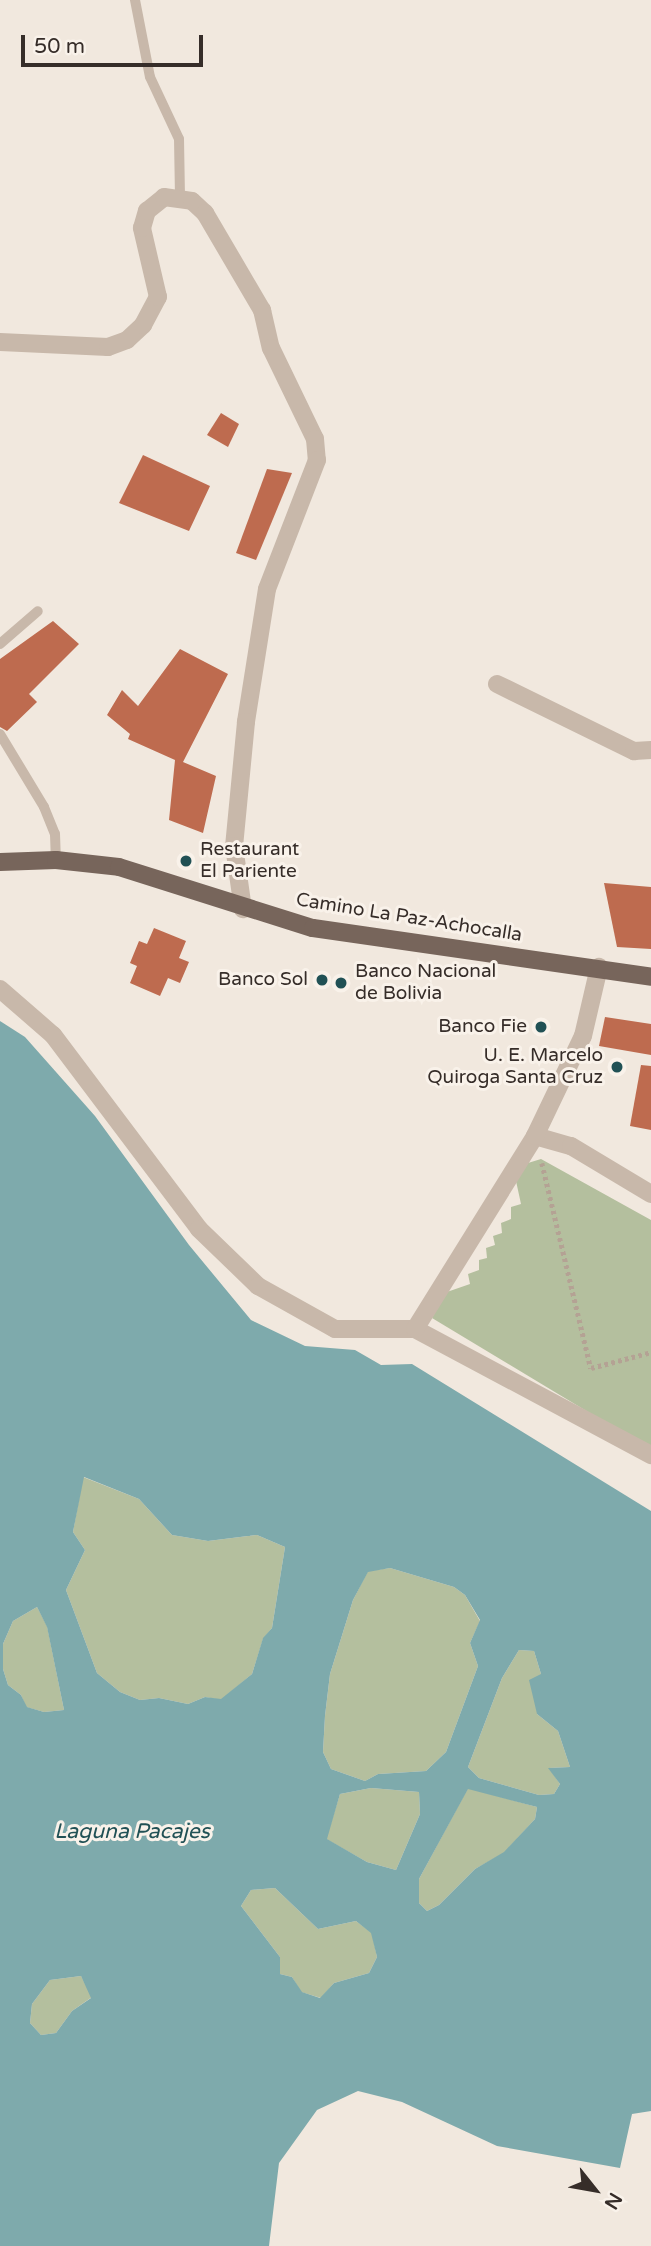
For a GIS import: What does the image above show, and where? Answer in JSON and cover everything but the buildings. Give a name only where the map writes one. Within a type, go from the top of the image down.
[{"type":"main road","name":"Camino La Paz-Achocalla","points":[[0,862],[56,860],[119,867],[243,909],[313,929],[599,967],[651,977]]},
{"type":"street","points":[[0,342],[108,347],[127,340],[144,325],[158,297],[142,228],[147,211],[164,197],[180,197],[205,214],[262,310],[271,348],[316,439],[312,480],[267,589],[257,650],[234,846],[243,909]]},
{"type":"street","points":[[496,684],[634,751],[651,750]]},
{"type":"street","points":[[415,1329],[535,1136],[583,1036],[599,967]]},
{"type":"street","points":[[0,989],[53,1035],[199,1229],[258,1286],[335,1329],[415,1329],[651,1455]]},
{"type":"street","points":[[535,1136],[572,1146],[651,1194]]},
{"type":"lane","points":[[135,0],[150,77],[179,139],[180,197]]},
{"type":"lane","points":[[0,644],[38,611]]},
{"type":"lane","points":[[0,734],[44,807],[55,834],[56,860]]},
{"type":"path","points":[[541,1159],[591,1368],[651,1352]]},
{"type":"green space","points":[[541,1159],[651,1220],[651,1450],[432,1318],[444,1293],[470,1284],[468,1274],[479,1270],[479,1260],[487,1258],[486,1248],[495,1245],[493,1236],[502,1233],[501,1223],[511,1219],[511,1207],[521,1204],[516,1181],[528,1163]]},
{"type":"green space","points":[[83,1477],[139,1499],[172,1535],[208,1541],[257,1535],[285,1547],[272,1628],[263,1639],[252,1674],[221,1700],[205,1697],[188,1704],[159,1698],[140,1700],[120,1692],[97,1673],[66,1590],[85,1550],[73,1532]]},
{"type":"green space","points":[[390,1568],[454,1587],[465,1595],[480,1621],[470,1643],[478,1666],[446,1752],[426,1771],[378,1774],[365,1781],[331,1769],[323,1752],[325,1716],[330,1674],[353,1600],[368,1571]]},
{"type":"green space","points":[[37,1607],[47,1626],[64,1710],[44,1712],[26,1707],[21,1695],[8,1685],[3,1669],[3,1644],[13,1621]]},
{"type":"green space","points":[[519,1650],[534,1651],[541,1674],[537,1714],[558,1731],[570,1767],[549,1768],[560,1784],[554,1794],[539,1795],[479,1778],[468,1767],[502,1678]]},
{"type":"green space","points":[[371,1788],[419,1792],[420,1814],[396,1870],[367,1862],[326,1839],[340,1794]]},
{"type":"green space","points":[[468,1788],[537,1807],[535,1819],[504,1853],[475,1869],[439,1905],[427,1911],[419,1903],[419,1879]]},
{"type":"green space","points":[[275,1888],[318,1929],[356,1921],[372,1933],[377,1957],[369,1973],[334,1983],[321,1998],[301,1992],[292,1977],[280,1974],[280,1957],[241,1906],[251,1890]]},
{"type":"green space","points":[[81,1976],[92,1997],[72,2011],[56,2033],[41,2035],[30,2023],[32,2004],[50,1980]]},
{"type":"water","name":"Laguna Pacajes","points":[[0,1021],[25,1037],[95,1116],[189,1245],[251,1320],[305,1346],[355,1350],[381,1365],[412,1364],[651,1511],[651,2111],[632,2114],[620,2168],[497,2146],[402,2102],[358,2091],[317,2110],[279,2163],[269,2246],[0,2246]],"holes":[[[84,1477],[139,1499],[172,1535],[208,1541],[257,1535],[285,1547],[272,1628],[263,1638],[252,1674],[221,1699],[205,1697],[188,1704],[159,1698],[140,1700],[120,1692],[97,1673],[66,1590],[85,1550],[73,1532]],[[390,1568],[454,1587],[465,1595],[480,1620],[470,1643],[478,1666],[446,1752],[426,1771],[378,1774],[365,1781],[331,1769],[323,1752],[330,1674],[353,1600],[368,1572]],[[37,1607],[47,1627],[64,1710],[44,1712],[27,1707],[21,1695],[8,1685],[3,1669],[3,1644],[13,1621]],[[519,1650],[534,1651],[541,1674],[529,1680],[537,1714],[558,1731],[570,1767],[548,1768],[560,1784],[554,1794],[539,1795],[479,1778],[468,1767],[502,1678]],[[371,1788],[419,1792],[420,1814],[396,1870],[367,1862],[327,1839],[340,1794]],[[468,1789],[537,1807],[535,1819],[504,1852],[475,1869],[439,1905],[427,1911],[419,1903],[419,1879]],[[275,1888],[318,1929],[356,1921],[371,1933],[377,1957],[369,1973],[334,1983],[320,1998],[302,1992],[292,1977],[280,1974],[280,1957],[241,1906],[251,1890]],[[81,1976],[91,1998],[72,2011],[56,2033],[41,2035],[30,2023],[32,2004],[50,1980]]]},
{"type":"place","name":"Restaurant El Pariente","points":[[186,861]]},
{"type":"place","name":"Banco Sol","points":[[322,980]]},
{"type":"place","name":"Banco Nacional de Bolivia","points":[[341,983]]},
{"type":"place","name":"Banco Fie","points":[[541,1027]]},
{"type":"place","name":"U. E. Marcelo Quiroga Santa Cruz","points":[[617,1067]]}]
